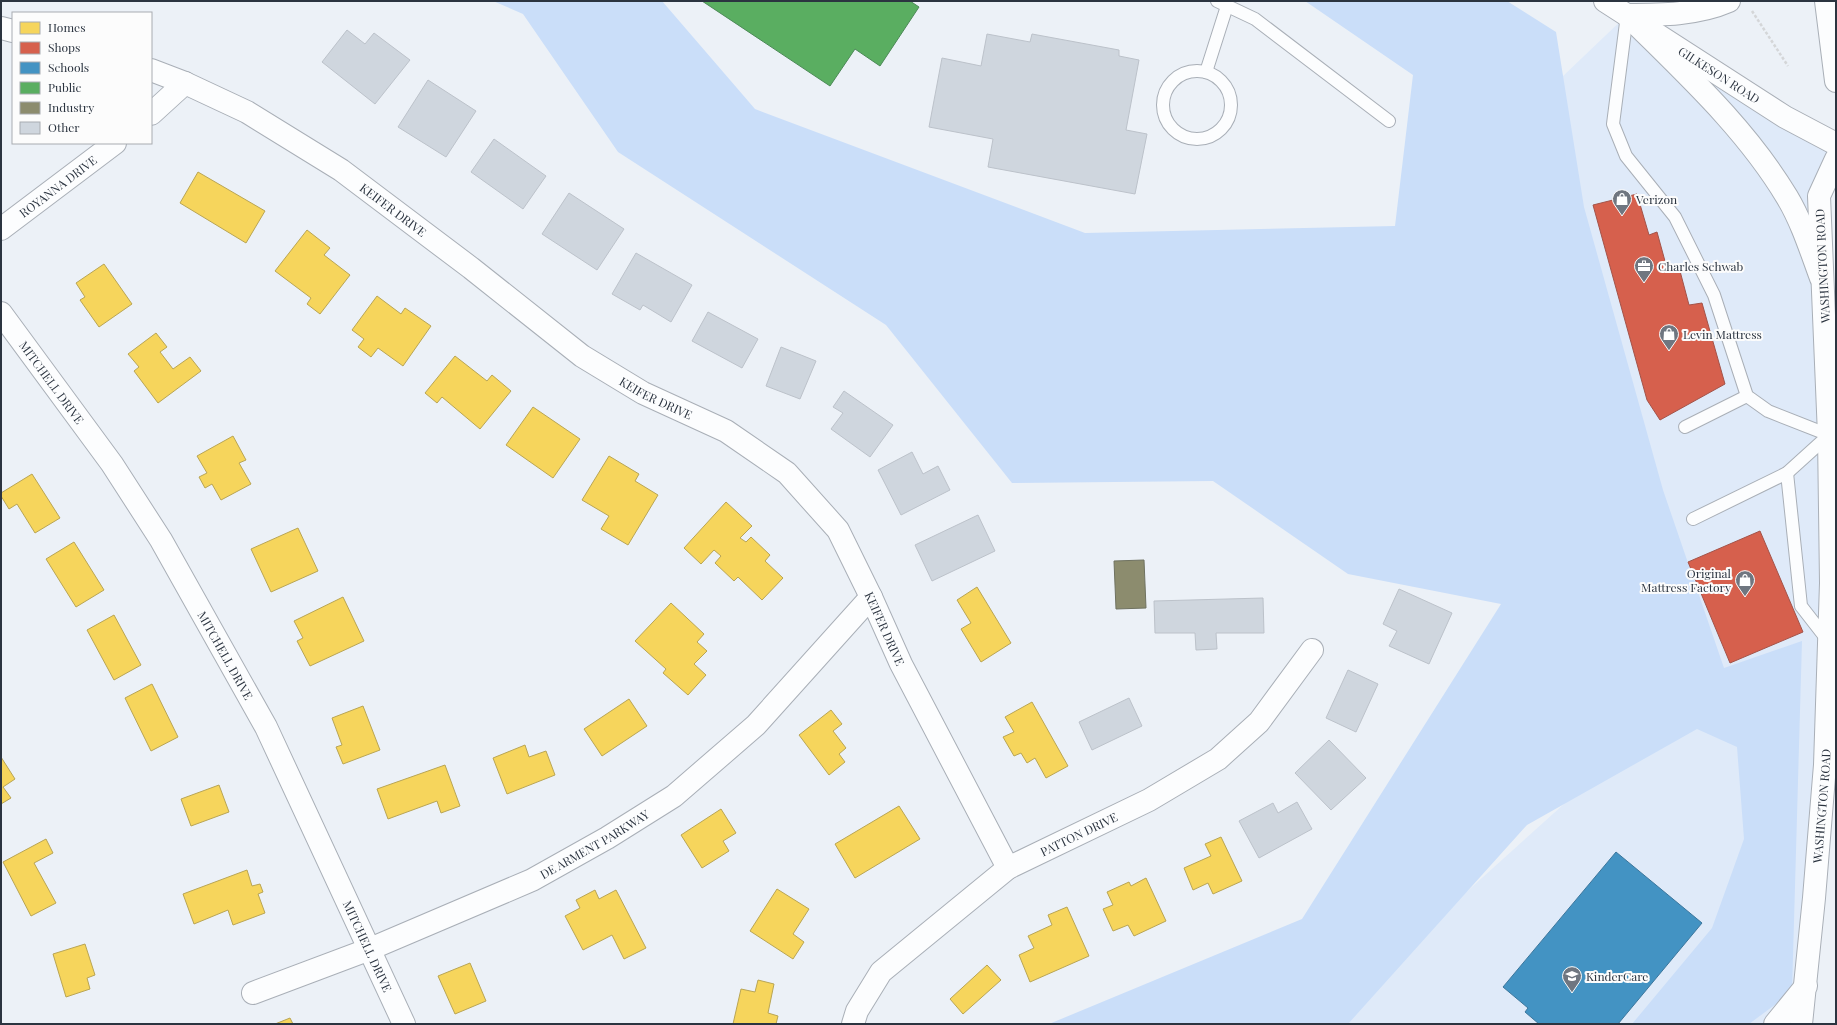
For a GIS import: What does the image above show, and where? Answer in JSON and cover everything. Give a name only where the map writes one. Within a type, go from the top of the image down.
[{"type":"street","name":"GILKESON ROAD","points":[[1605,1],[1785,117],[1836,144]]},
{"type":"street","points":[[1627,15],[1666,15],[1692,12],[1719,6],[1729,1]]},
{"type":"street","points":[[1826,1],[1836,81]]},
{"type":"street","points":[[1833,1],[1836,6]]},
{"type":"street","points":[[1627,15],[1714,102],[1763,160],[1788,198],[1824,284]]},
{"type":"street","points":[[1,28],[12,31]]},
{"type":"street","name":"KEIFER DRIVE","points":[[152,70],[185,83],[247,112],[341,170],[471,268],[582,356],[643,393],[726,431],[787,473],[838,530],[871,597],[901,664],[1008,868]]},
{"type":"street","points":[[152,113],[185,83]]},
{"type":"street","name":"ROYANNA DRIVE","points":[[1,229],[114,144]]},
{"type":"street","name":"WASHINGTON ROAD","points":[[1800,1024],[1806,986],[1825,765],[1829,642],[1829,435],[1824,284],[1819,196],[1836,159]]},
{"type":"street","name":"MITCHELL DRIVE","points":[[1,313],[112,464],[161,540],[266,727],[404,1024]]},
{"type":"street","name":"DE ARMENT PARKWAY","points":[[253,993],[370,949],[532,880],[607,838],[674,796],[756,725],[871,597]]},
{"type":"street","name":"PATTON DRIVE","points":[[854,1024],[857,1011],[881,972],[1008,868],[1149,800],[1218,759],[1259,722],[1312,650]]},
{"type":"street","points":[[1775,1024],[1806,986]]},
{"type":"lane","points":[[1206,72],[1222,4],[1255,20],[1389,122]]},
{"type":"lane","points":[[1627,15],[1613,124],[1626,156],[1675,217],[1714,294],[1747,396],[1768,411],[1829,435],[1787,473],[1693,519]]},
{"type":"lane","points":[[1194,71],[1206,72],[1216,76],[1224,84],[1230,94],[1231,105],[1229,116],[1224,126],[1215,133],[1204,138],[1193,138],[1183,135],[1174,129],[1167,120],[1164,110],[1164,99],[1168,88],[1174,80],[1184,73],[1194,71]]},
{"type":"lane","points":[[1685,427],[1747,396]]},
{"type":"lane","points":[[1787,473],[1801,606],[1829,642]]},
{"type":"path","points":[[1752,10],[1788,66]]},
{"type":"shaded area","points":[[493,1],[662,1],[755,109],[1085,233],[1395,226],[1413,75],[1305,1],[1507,1],[1556,32],[1584,207],[1663,490],[1724,668],[1802,641],[1792,992],[1749,1024],[1632,1024],[1712,928],[1744,839],[1737,747],[1697,729],[1527,825],[1348,1024],[1049,1024],[1302,919],[1501,604],[1348,574],[1213,481],[1012,483],[886,325],[618,152],[523,14]]},
{"type":"shaded area","points":[[1627,15],[1836,144],[1819,196],[1831,583],[1800,1024],[1320,1024],[1686,694],[1540,98]]},
{"type":"building: Homes","points":[[198,172],[265,211],[246,243],[180,203]]},
{"type":"building: Homes","points":[[307,230],[330,248],[324,255],[350,275],[320,314],[307,304],[311,298],[275,271]]},
{"type":"building: Homes","points":[[104,264],[132,304],[99,327],[80,300],[85,297],[76,283]]},
{"type":"building: Homes","points":[[377,296],[401,314],[405,308],[431,326],[403,366],[378,348],[371,357],[358,347],[364,339],[352,330]]},
{"type":"building: Homes","points":[[156,333],[167,347],[160,352],[173,369],[190,357],[201,371],[158,403],[134,371],[139,367],[128,354]]},
{"type":"building: Homes","points":[[455,356],[487,381],[492,375],[511,391],[480,429],[442,397],[437,403],[425,393]]},
{"type":"building: Homes","points":[[533,407],[580,439],[553,478],[506,445]]},
{"type":"building: Homes","points":[[233,436],[246,460],[239,463],[251,484],[221,500],[212,484],[205,488],[199,477],[207,473],[197,456]]},
{"type":"building: Homes","points":[[609,456],[639,474],[635,481],[658,495],[628,545],[601,529],[609,516],[582,500]]},
{"type":"building: Homes","points":[[32,474],[60,518],[35,533],[17,504],[9,509],[1,496],[1,493]]},
{"type":"building: Homes","points":[[726,502],[752,526],[740,538],[746,542],[751,537],[770,555],[765,561],[783,578],[762,600],[738,577],[734,581],[715,563],[721,556],[714,550],[701,564],[684,548]]},
{"type":"building: Homes","points":[[298,528],[318,571],[271,592],[251,549]]},
{"type":"building: Homes","points":[[74,542],[104,590],[76,607],[46,559]]},
{"type":"building: Homes","points":[[977,587],[1011,643],[981,662],[961,629],[971,623],[957,600]]},
{"type":"building: Homes","points":[[343,597],[364,641],[310,666],[297,641],[303,638],[294,621]]},
{"type":"building: Homes","points":[[671,603],[704,634],[697,642],[707,651],[694,664],[706,675],[688,695],[663,673],[666,669],[635,641]]},
{"type":"building: Homes","points":[[114,615],[141,665],[114,680],[87,630]]},
{"type":"building: Homes","points":[[152,684],[178,737],[151,751],[125,698]]},
{"type":"building: Homes","points":[[629,699],[647,726],[602,756],[584,729]]},
{"type":"building: Homes","points":[[1032,702],[1068,766],[1046,778],[1035,758],[1027,763],[1021,753],[1014,756],[1003,737],[1014,732],[1005,717]]},
{"type":"building: Homes","points":[[363,706],[380,750],[343,764],[336,747],[342,745],[332,718]]},
{"type":"building: Homes","points":[[831,710],[842,724],[833,731],[846,748],[839,754],[845,762],[829,775],[799,735]]},
{"type":"building: Homes","points":[[525,745],[529,757],[546,751],[555,775],[507,794],[493,758]]},
{"type":"building: Homes","points":[[1,757],[15,779],[3,787],[11,798],[1,804]]},
{"type":"building: Homes","points":[[445,765],[460,806],[441,813],[437,801],[388,819],[377,789]]},
{"type":"building: Homes","points":[[219,785],[229,812],[191,826],[181,799]]},
{"type":"building: Homes","points":[[899,806],[920,839],[855,878],[835,844]]},
{"type":"building: Homes","points":[[721,809],[736,833],[723,841],[729,851],[702,868],[681,835]]},
{"type":"building: Homes","points":[[1221,837],[1242,881],[1213,894],[1208,883],[1193,890],[1184,868],[1211,856],[1205,844]]},
{"type":"building: Homes","points":[[46,839],[53,853],[34,863],[56,903],[31,916],[3,862]]},
{"type":"building: Homes","points":[[247,870],[252,886],[260,884],[263,892],[258,894],[265,913],[233,925],[228,910],[194,924],[183,894]]},
{"type":"building: Homes","points":[[1146,878],[1166,921],[1134,936],[1128,925],[1113,931],[1103,909],[1113,905],[1107,892],[1129,882],[1131,886]]},
{"type":"building: Homes","points":[[777,889],[809,909],[793,934],[804,942],[793,959],[750,931]]},
{"type":"building: Homes","points":[[595,890],[599,899],[616,890],[646,948],[624,959],[612,935],[583,950],[565,916],[580,908],[576,900]]},
{"type":"building: Homes","points":[[1067,907],[1089,956],[1030,982],[1019,955],[1034,948],[1028,936],[1052,925],[1048,915]]},
{"type":"building: Homes","points":[[85,944],[95,975],[87,978],[90,989],[66,997],[53,954]]},
{"type":"building: Homes","points":[[470,963],[486,1001],[455,1014],[438,976]]},
{"type":"building: Homes","points":[[987,965],[1001,980],[963,1014],[950,999]]},
{"type":"building: Homes","points":[[758,980],[774,984],[768,1013],[778,1016],[776,1024],[733,1024],[741,989],[755,992]]},
{"type":"building: Homes","points":[[290,1018],[293,1024],[275,1024]]},
{"type":"building: Shops","points":[[1637,194],[1649,235],[1657,232],[1668,272],[1680,271],[1689,305],[1702,303],[1725,384],[1660,420],[1647,400],[1593,205]]},
{"type":"building: Shops","name":"Original Mattress Factory","points":[[1760,531],[1803,632],[1730,663],[1688,562]]},
{"type":"building: Schools","points":[[1616,852],[1702,923],[1618,1024],[1539,1024],[1525,1012],[1528,1008],[1503,987]]},
{"type":"building: Public","points":[[702,1],[910,1],[919,7],[880,66],[855,49],[830,86]]},
{"type":"building: Industry","points":[[1144,560],[1146,608],[1116,609],[1114,561]]},
{"type":"building: Other","points":[[347,30],[365,44],[374,33],[410,60],[375,104],[322,62]]},
{"type":"building: Other","points":[[987,34],[1030,42],[1032,34],[1119,50],[1119,56],[1139,60],[1126,130],[1147,134],[1135,194],[988,167],[993,139],[929,127],[942,58],[981,66]]},
{"type":"building: Other","points":[[428,80],[476,111],[446,157],[398,127]]},
{"type":"building: Other","points":[[494,139],[546,176],[523,209],[471,172]]},
{"type":"building: Other","points":[[569,193],[624,229],[597,270],[542,234]]},
{"type":"building: Other","points":[[636,253],[692,285],[671,322],[643,305],[640,310],[612,294]]},
{"type":"building: Other","points":[[708,312],[758,339],[742,368],[692,341]]},
{"type":"building: Other","points":[[781,347],[816,361],[800,399],[766,386]]},
{"type":"building: Other","points":[[844,391],[893,425],[870,457],[831,429],[843,413],[833,407]]},
{"type":"building: Other","points":[[912,452],[923,474],[938,466],[950,490],[901,515],[878,470]]},
{"type":"building: Other","points":[[978,515],[995,551],[932,581],[915,545]]},
{"type":"building: Other","points":[[1399,589],[1452,613],[1429,664],[1389,646],[1397,631],[1383,624]]},
{"type":"building: Other","points":[[1263,598],[1264,633],[1216,633],[1217,649],[1196,650],[1195,633],[1155,633],[1154,601]]},
{"type":"building: Other","points":[[1348,670],[1378,684],[1356,732],[1326,718]]},
{"type":"building: Other","points":[[1129,698],[1142,726],[1092,750],[1079,722]]},
{"type":"building: Other","points":[[1329,740],[1366,778],[1331,810],[1295,773]]},
{"type":"building: Other","points":[[1297,802],[1312,829],[1259,858],[1239,821],[1273,803],[1278,813]]},
{"type":"place","name":"Verizon","points":[[1622,216]]},
{"type":"place","name":"Charles Schwab","points":[[1644,283]]},
{"type":"place","name":"Levin Mattress","points":[[1669,351]]},
{"type":"place","name":"Original Mattress Factory","points":[[1745,597]]},
{"type":"place","name":"KinderCare","points":[[1572,993]]}]
